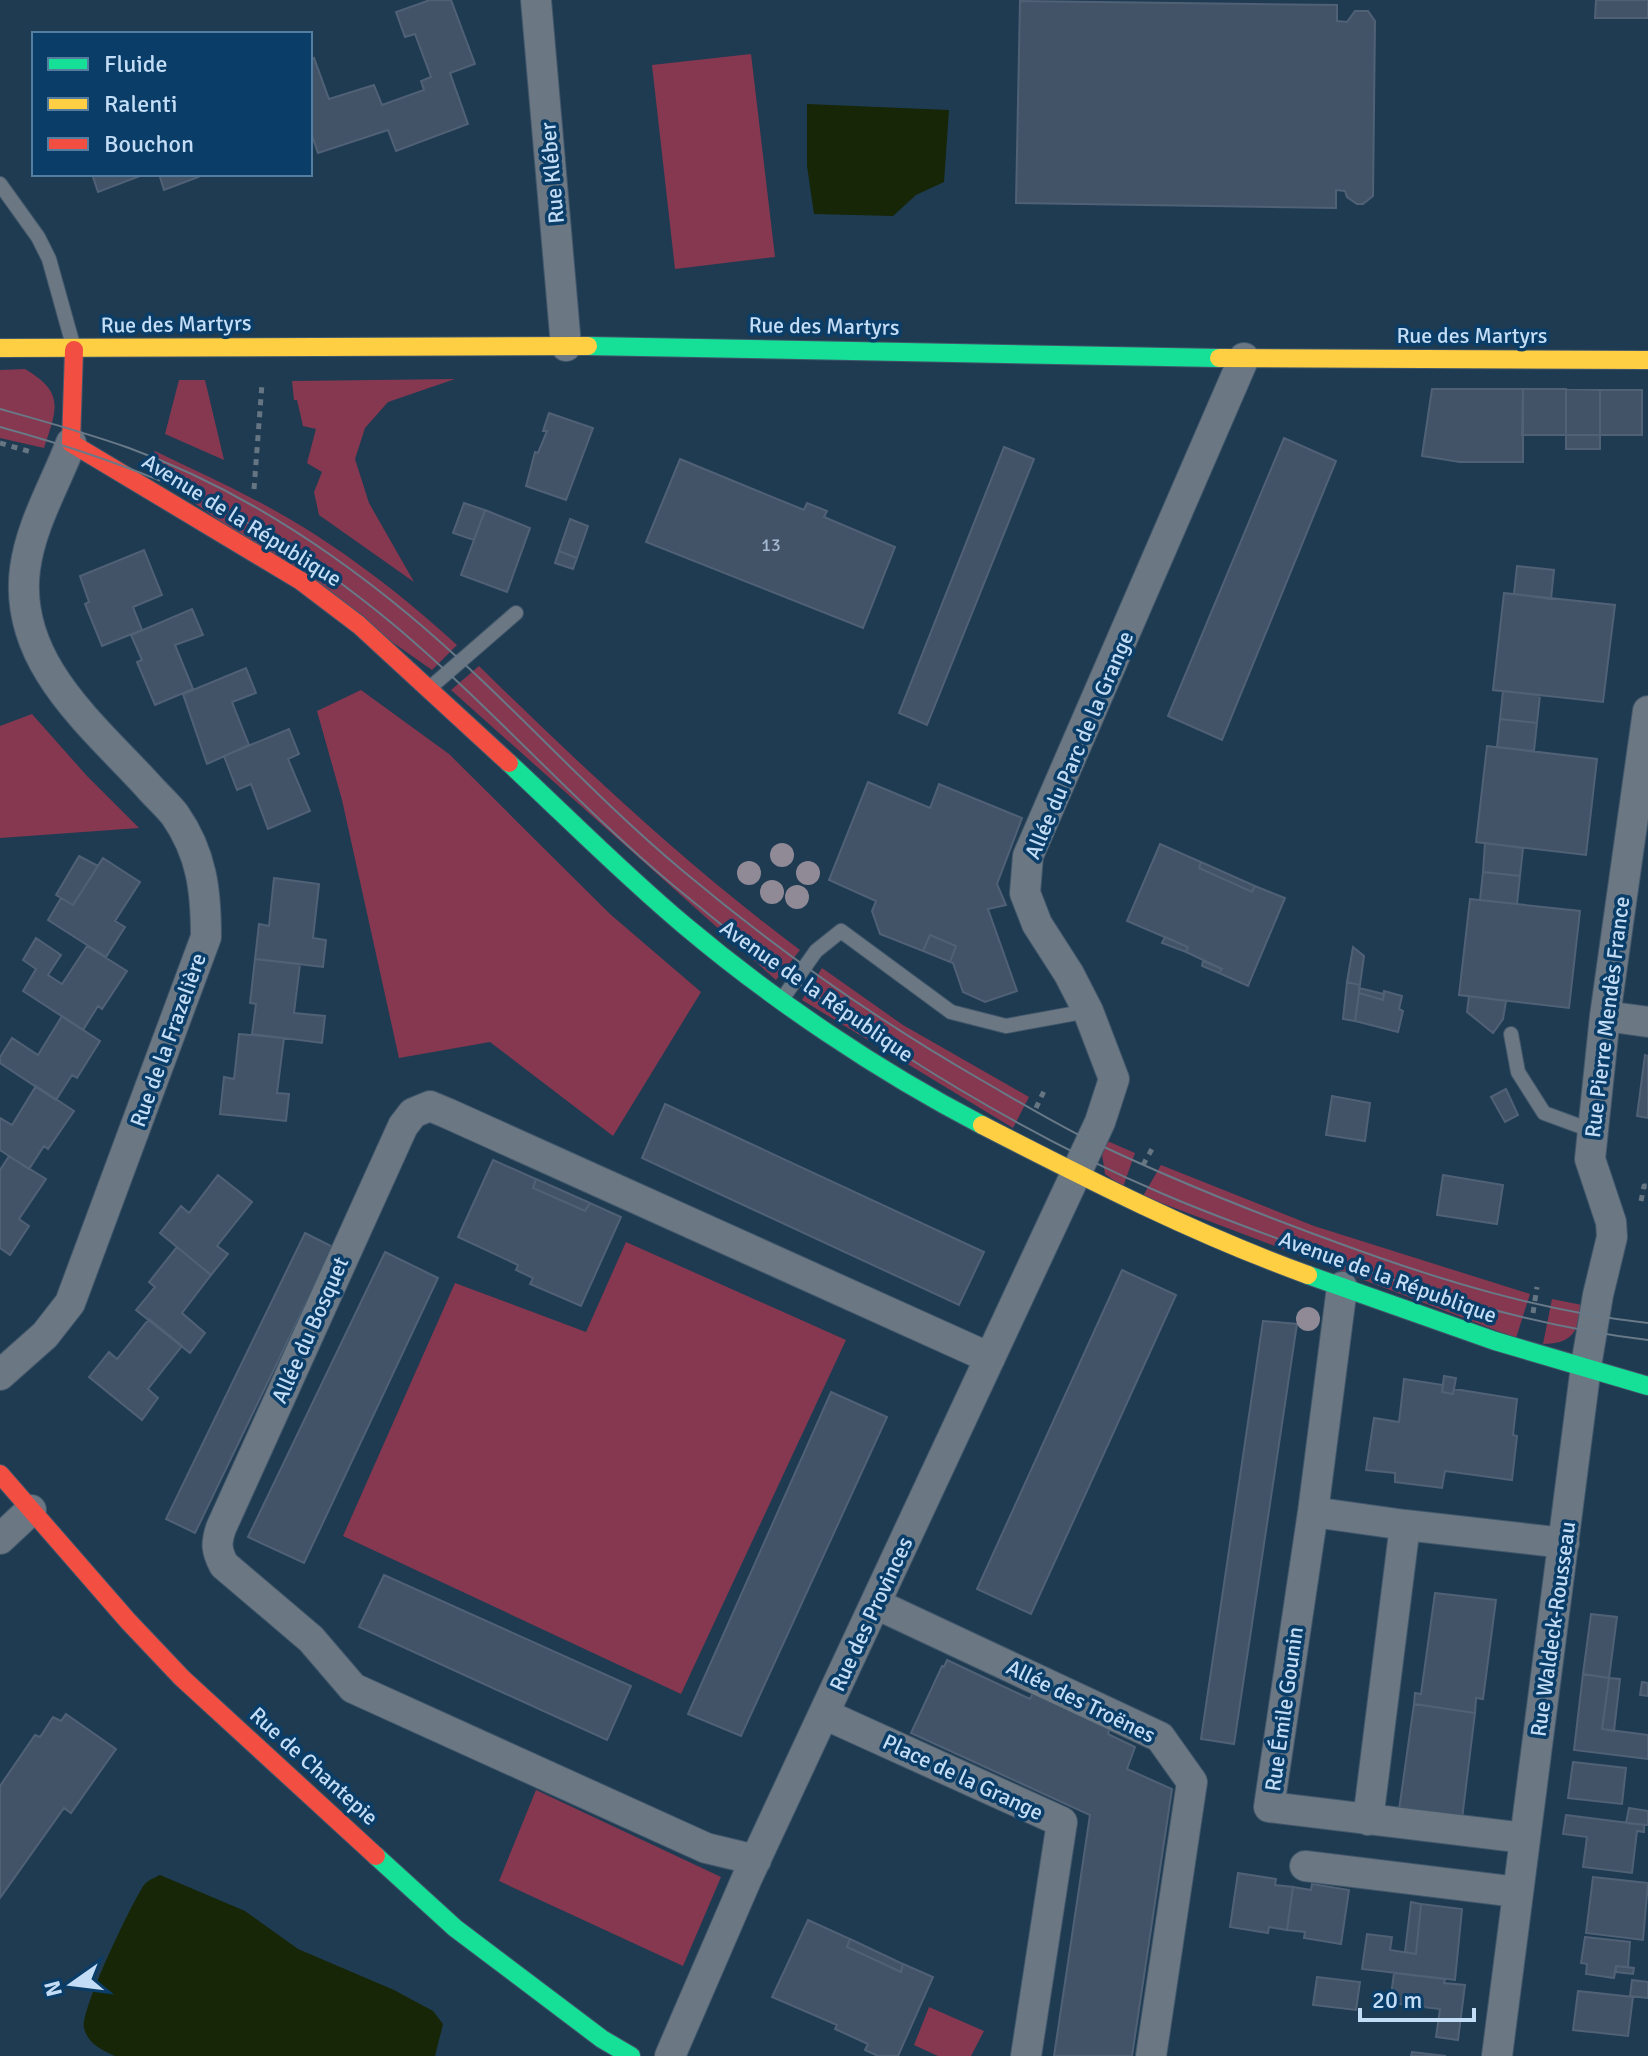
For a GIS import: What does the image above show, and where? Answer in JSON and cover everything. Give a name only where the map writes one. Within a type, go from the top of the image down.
[{"type":"street","name":"Rue Kléber","points":[[536,0],[566,346]]},
{"type":"street","name":"Rue des Martyrs","points":[[0,348],[566,346],[1244,358],[1648,360]]},
{"type":"street","name":"Rue de la Frazelière","points":[[0,1375],[45,1335],[70,1303],[206,937],[206,895],[197,858],[175,815],[97,734],[57,685],[31,637],[23,603],[25,567],[37,523],[71,443],[74,350]]},
{"type":"street","name":"Allée du Parc de la Grange","points":[[1077,1175],[1100,1122],[1114,1079],[1088,1011],[1037,924],[1025,893],[1028,856],[1244,358]]},
{"type":"street","name":"Avenue de la République","points":[[71,443],[301,581],[369,633],[430,687],[684,925],[782,999],[926,1096],[1077,1175],[1182,1225],[1342,1287],[1495,1341],[1648,1386]]},
{"type":"street","name":"Rue Pierre Mendès France","points":[[1586,1366],[1612,1237],[1611,1222],[1590,1159],[1605,1016],[1644,781],[1648,711]]},
{"type":"street","points":[[1605,1016],[1648,1022]]},
{"type":"street","name":"Allée du Bosquet","points":[[756,1860],[706,1848],[353,1688],[311,1639],[224,1565],[219,1556],[216,1544],[221,1528],[403,1126],[413,1113],[430,1106],[990,1358]]},
{"type":"street","name":"Rue des Provinces","points":[[670,2056],[756,1860],[1077,1175]]},
{"type":"street","name":"Rue Émile Gounin","points":[[1342,1287],[1313,1512],[1269,1807],[1525,1838]]},
{"type":"street","name":"Rue Waldeck-Rousseau","points":[[1497,2056],[1586,1366]]},
{"type":"street","name":"Rue de Chantepie","points":[[0,1474],[182,1678],[455,1928],[598,2047],[631,2056]]},
{"type":"street","points":[[0,1539],[31,1510]]},
{"type":"street","points":[[1313,1512],[1564,1543]]},
{"type":"street","points":[[1368,1820],[1405,1525]]},
{"type":"street","name":"Allée des Troënes","points":[[876,1604],[1160,1737],[1192,1782],[1151,2056]]},
{"type":"street","name":"Place de la Grange","points":[[824,1714],[1062,1822],[1026,2056]]},
{"type":"street","points":[[1305,1866],[1517,1892]]},
{"type":"lane","points":[[0,184],[38,237],[49,259],[74,350]]},
{"type":"lane","points":[[430,687],[516,613]]},
{"type":"lane","points":[[782,999],[816,951],[841,931],[951,1012],[1006,1026],[1088,1011]]},
{"type":"lane","points":[[1511,1034],[1518,1072],[1544,1113],[1593,1131]]},
{"type":"path","points":[[254,489],[265,348]]},
{"type":"shaded area","points":[[751,54],[775,257],[675,269],[652,65]]},
{"type":"shaded area","points":[[807,104],[949,110],[944,182],[916,195],[893,216],[814,214],[807,166]]},
{"type":"shaded area","points":[[25,369],[47,386],[54,402],[44,448],[0,438],[0,370]]},
{"type":"shaded area","points":[[455,379],[388,402],[365,428],[355,459],[369,503],[414,582],[319,515],[314,492],[322,472],[307,463],[316,429],[303,426],[297,400],[294,400],[292,381]]},
{"type":"shaded area","points":[[179,380],[205,380],[224,460],[165,434]]},
{"type":"shaded area","points":[[155,451],[297,523],[391,589],[457,645],[432,670],[143,467]]},
{"type":"shaded area","points":[[479,666],[635,813],[800,950],[776,980],[451,690]]},
{"type":"shaded area","points":[[361,690],[449,754],[610,914],[701,992],[613,1136],[490,1042],[399,1058],[342,800],[317,711]]},
{"type":"shaded area","points":[[32,714],[139,828],[0,838],[0,726]]},
{"type":"shaded area","points":[[822,968],[903,1025],[1029,1097],[1013,1128],[802,1000]]},
{"type":"shaded area","points":[[1105,1140],[1135,1153],[1123,1187],[1105,1174],[1102,1154]]},
{"type":"shaded area","points":[[1161,1165],[1314,1226],[1530,1294],[1516,1338],[1143,1196]]},
{"type":"shaded area","points":[[626,1242],[846,1340],[681,1694],[343,1536],[455,1283],[586,1332]]},
{"type":"shaded area","points":[[1552,1299],[1582,1305],[1572,1335],[1561,1341],[1543,1344]]},
{"type":"shaded area","points":[[536,1790],[721,1877],[683,1966],[499,1881]]},
{"type":"shaded area","points":[[160,1875],[245,1911],[298,1949],[394,1990],[433,2011],[443,2024],[435,2056],[115,2056],[101,2049],[92,2042],[84,2028],[90,2001],[138,1895],[146,1883]]},
{"type":"shaded area","points":[[929,2007],[984,2031],[971,2056],[938,2056],[914,2045]]},
{"type":"building","points":[[430,0],[451,0],[475,64],[450,73],[468,124],[396,151],[388,130],[318,153],[312,136],[312,58],[329,99],[374,85],[382,105],[424,90],[421,81],[431,77],[415,34],[405,37],[396,12]]},
{"type":"building","points":[[1596,0],[1648,0],[1648,18],[1595,18]]},
{"type":"building","points":[[1020,1],[1337,5],[1337,21],[1347,22],[1355,11],[1368,11],[1375,21],[1373,196],[1363,204],[1357,204],[1347,197],[1345,191],[1336,190],[1336,208],[1016,203]]},
{"type":"building","points":[[93,176],[140,176],[98,192]]},
{"type":"building","points":[[160,176],[201,176],[164,190]]},
{"type":"building","points":[[1432,389],[1523,389],[1523,462],[1460,462],[1422,456]]},
{"type":"building","points":[[1523,389],[1566,389],[1566,435],[1522,435]]},
{"type":"building","points":[[1566,389],[1600,390],[1600,435],[1566,435]]},
{"type":"building","points":[[1600,390],[1642,390],[1642,435],[1600,435]]},
{"type":"building","points":[[549,413],[593,428],[566,500],[526,486],[535,452],[538,453],[547,431],[543,431]]},
{"type":"building","points":[[1566,435],[1600,435],[1600,449],[1566,449]]},
{"type":"building","points":[[1284,438],[1336,461],[1222,740],[1168,716]]},
{"type":"building","points":[[1004,447],[1034,459],[927,725],[899,713]]},
{"type":"building","points":[[680,459],[804,510],[807,503],[827,511],[824,517],[895,547],[863,628],[646,542]]},
{"type":"building","points":[[464,503],[485,510],[474,540],[453,533]]},
{"type":"building","points":[[485,510],[530,528],[507,592],[461,575]]},
{"type":"building","points":[[570,519],[588,526],[577,558],[559,551]]},
{"type":"building","points":[[144,550],[162,595],[133,607],[142,630],[102,646],[85,604],[89,602],[80,576]]},
{"type":"building","points":[[559,551],[577,558],[573,569],[555,563]]},
{"type":"building","points":[[1517,566],[1554,570],[1551,599],[1514,594]]},
{"type":"building","points":[[1504,593],[1615,605],[1603,702],[1493,690]]},
{"type":"building","points":[[192,609],[203,635],[175,645],[193,689],[155,705],[137,662],[142,660],[131,635]]},
{"type":"building","points":[[246,668],[256,693],[232,702],[249,745],[207,764],[183,694]]},
{"type":"building","points":[[1503,691],[1540,695],[1537,723],[1500,719]]},
{"type":"building","points":[[1500,719],[1537,723],[1534,751],[1497,747]]},
{"type":"building","points":[[289,729],[299,754],[288,759],[310,811],[268,829],[251,784],[237,790],[224,756]]},
{"type":"building","points":[[1487,746],[1597,759],[1586,855],[1476,842]]},
{"type":"building","points":[[868,782],[930,808],[939,784],[1022,818],[997,884],[1006,905],[988,909],[1017,991],[985,1002],[963,992],[950,962],[956,946],[930,935],[923,951],[880,934],[872,911],[876,901],[829,880]]},
{"type":"building","points":[[1485,843],[1523,848],[1520,876],[1483,872]]},
{"type":"building","points":[[1160,844],[1201,862],[1199,868],[1252,892],[1255,886],[1285,898],[1248,986],[1219,973],[1222,969],[1186,952],[1188,947],[1127,921]]},
{"type":"building","points":[[79,856],[98,866],[73,905],[56,895]]},
{"type":"building","points":[[103,858],[140,882],[115,921],[125,927],[106,957],[48,920],[61,898],[73,905]]},
{"type":"building","points":[[1201,862],[1255,886],[1252,892],[1199,868]]},
{"type":"building","points":[[1483,872],[1520,876],[1517,904],[1480,900]]},
{"type":"building","points":[[274,878],[319,884],[313,938],[326,940],[323,967],[255,959],[259,924],[269,926]]},
{"type":"building","points":[[1470,899],[1580,911],[1569,1008],[1459,995]]},
{"type":"building","points":[[930,935],[956,946],[950,962],[923,951]]},
{"type":"building","points":[[1165,937],[1188,947],[1186,952],[1162,943]]},
{"type":"building","points":[[36,938],[61,955],[48,975],[62,984],[87,946],[127,971],[102,1009],[98,1006],[83,1030],[23,991],[36,969],[23,960]]},
{"type":"building","points":[[1353,947],[1364,956],[1360,985],[1347,982]]},
{"type":"building","points":[[255,959],[300,964],[294,1013],[325,1016],[322,1043],[252,1034],[256,1004],[250,1003]]},
{"type":"building","points":[[1203,961],[1222,969],[1219,973],[1202,966]]},
{"type":"building","points":[[1347,982],[1360,985],[1355,1021],[1343,1019]]},
{"type":"building","points":[[1359,988],[1384,994],[1383,1000],[1359,993]]},
{"type":"building","points":[[1384,991],[1402,996],[1399,1009],[1403,1011],[1398,1032],[1355,1021],[1359,993],[1383,1000]]},
{"type":"building","points":[[1469,996],[1506,1001],[1503,1019],[1493,1033],[1467,1012]]},
{"type":"building","points":[[62,1016],[100,1041],[77,1078],[72,1075],[56,1100],[0,1063],[0,1057],[12,1038],[38,1055]]},
{"type":"building","points":[[239,1034],[284,1038],[277,1093],[289,1094],[286,1121],[220,1114],[224,1077],[234,1079]]},
{"type":"building","points":[[1645,1055],[1648,1056],[1648,1118],[1637,1116]]},
{"type":"building","points":[[36,1086],[74,1111],[48,1149],[44,1146],[29,1169],[0,1150],[0,1118],[12,1125]]},
{"type":"building","points":[[1506,1089],[1518,1115],[1505,1122],[1491,1097]]},
{"type":"building","points":[[1332,1096],[1370,1103],[1365,1141],[1326,1135]]},
{"type":"building","points":[[665,1104],[984,1252],[959,1305],[642,1158]]},
{"type":"building","points":[[9,1156],[46,1179],[19,1219],[29,1226],[10,1255],[0,1248],[0,1170]]},
{"type":"building","points":[[493,1160],[536,1179],[533,1188],[585,1211],[590,1203],[621,1217],[581,1306],[530,1284],[533,1278],[516,1270],[518,1265],[458,1237]]},
{"type":"building","points":[[218,1175],[252,1202],[217,1246],[228,1254],[211,1275],[160,1233],[181,1206],[189,1213]]},
{"type":"building","points":[[1443,1175],[1503,1185],[1497,1224],[1437,1215]]},
{"type":"building","points":[[536,1179],[590,1203],[585,1211],[533,1188]]},
{"type":"building","points":[[305,1233],[333,1247],[195,1533],[166,1519]]},
{"type":"building","points":[[177,1247],[211,1275],[182,1313],[205,1333],[190,1353],[136,1310],[155,1287],[149,1282]]},
{"type":"building","points":[[385,1252],[438,1278],[304,1563],[248,1537]]},
{"type":"building","points":[[1122,1270],[1176,1295],[1031,1614],[977,1589]]},
{"type":"building","points":[[149,1319],[182,1346],[148,1389],[158,1398],[142,1420],[89,1377],[109,1352],[117,1359]]},
{"type":"building","points":[[1263,1321],[1297,1324],[1234,1744],[1201,1739]]},
{"type":"building","points":[[1444,1376],[1456,1378],[1453,1394],[1442,1392]]},
{"type":"building","points":[[1404,1379],[1443,1385],[1442,1392],[1453,1394],[1454,1389],[1517,1399],[1512,1480],[1445,1471],[1442,1488],[1395,1482],[1395,1473],[1366,1470],[1374,1418],[1399,1422]]},
{"type":"building","points":[[831,1392],[887,1417],[741,1736],[688,1714]]},
{"type":"building","points":[[384,1575],[631,1686],[607,1740],[359,1627]]},
{"type":"building","points":[[1435,1593],[1496,1600],[1483,1699],[1476,1698],[1475,1713],[1414,1704],[1415,1693],[1421,1694]]},
{"type":"building","points":[[1591,1614],[1617,1617],[1609,1678],[1583,1674]]},
{"type":"building","points":[[947,1660],[1030,1699],[1033,1693],[1110,1728],[1108,1734],[1135,1747],[1127,1769],[1172,1789],[1132,2056],[1054,2056],[1090,1815],[911,1733]]},
{"type":"building","points":[[1583,1674],[1609,1678],[1602,1729],[1648,1735],[1648,1759],[1574,1750]]},
{"type":"building","points":[[1609,1678],[1620,1679],[1614,1731],[1602,1729]]},
{"type":"building","points":[[1642,1682],[1648,1683],[1648,1696],[1640,1695]]},
{"type":"building","points":[[1414,1704],[1475,1713],[1462,1819],[1399,1810]]},
{"type":"building","points":[[66,1714],[116,1749],[71,1813],[64,1808],[0,1898],[0,1786],[35,1735],[40,1737],[53,1717],[61,1721]]},
{"type":"building","points":[[1573,1762],[1626,1768],[1622,1804],[1568,1798]]},
{"type":"building","points":[[1629,1808],[1648,1811],[1648,1825],[1626,1823]]},
{"type":"building","points":[[1566,1815],[1644,1825],[1644,1832],[1637,1831],[1632,1873],[1583,1867],[1587,1837],[1563,1834]]},
{"type":"building","points":[[1238,1873],[1276,1879],[1275,1885],[1293,1887],[1287,1930],[1269,1927],[1268,1933],[1230,1927]]},
{"type":"building","points":[[1593,1877],[1648,1883],[1643,1940],[1586,1933]]},
{"type":"building","points":[[1312,1884],[1349,1890],[1341,1944],[1304,1938],[1305,1932],[1287,1930],[1293,1887],[1311,1890]]},
{"type":"building","points":[[1411,1902],[1421,1904],[1416,1954],[1405,1952]]},
{"type":"building","points":[[1421,1904],[1462,1909],[1455,1980],[1362,1969],[1367,1934],[1392,1937],[1390,1950],[1416,1954]]},
{"type":"building","points":[[808,1920],[850,1939],[847,1947],[901,1972],[903,1964],[933,1977],[898,2056],[878,2056],[865,2050],[868,2044],[835,2029],[837,2025],[772,1997]]},
{"type":"building","points":[[1585,1937],[1630,1942],[1628,1967],[1616,1966],[1614,1978],[1586,1974],[1587,1964],[1581,1963]]},
{"type":"building","points":[[850,1939],[903,1964],[901,1972],[847,1947]]},
{"type":"building","points":[[1616,1966],[1634,1968],[1633,1974],[1616,1972]]},
{"type":"building","points":[[1394,1973],[1445,1979],[1444,1983],[1465,1985],[1458,2040],[1436,2037],[1440,2009],[1390,2003]]},
{"type":"building","points":[[1317,1977],[1360,1982],[1356,2010],[1313,2005]]},
{"type":"building","points":[[1632,1980],[1648,1982],[1648,1998],[1630,1996]]},
{"type":"building","points":[[1578,1991],[1633,1997],[1628,2036],[1573,2030]]},
{"type":"building","points":[[1412,2052],[1446,2056],[1411,2056]]},
{"type":"tram line","points":[[0,409],[97,437],[167,463],[241,499],[345,565],[444,646],[648,840],[755,929],[905,1034],[1045,1117],[1179,1180],[1378,1257],[1531,1303],[1648,1323]]},
{"type":"tram line","points":[[0,427],[92,455],[182,490],[240,518],[323,570],[435,661],[604,824],[729,931],[907,1057],[1032,1131],[1180,1201],[1396,1281],[1520,1317],[1648,1340]]},
{"type":"traffic: fast","points":[[588,346],[1219,358]]},
{"type":"traffic: fast","points":[[509,763],[661,906],[753,980],[865,1058],[982,1125]]},
{"type":"traffic: fast","points":[[1308,1275],[1495,1341],[1648,1386]]},
{"type":"traffic: fast","points":[[376,1856],[455,1928],[602,2039],[631,2056]]},
{"type":"traffic: slow","points":[[0,348],[588,346]]},
{"type":"traffic: slow","points":[[1219,358],[1648,360]]},
{"type":"traffic: slow","points":[[982,1125],[1183,1224],[1308,1275]]},
{"type":"traffic: jam","points":[[74,350],[71,443],[301,581],[359,625],[509,763]]},
{"type":"traffic: jam","points":[[0,1474],[182,1678],[376,1856]]}]
